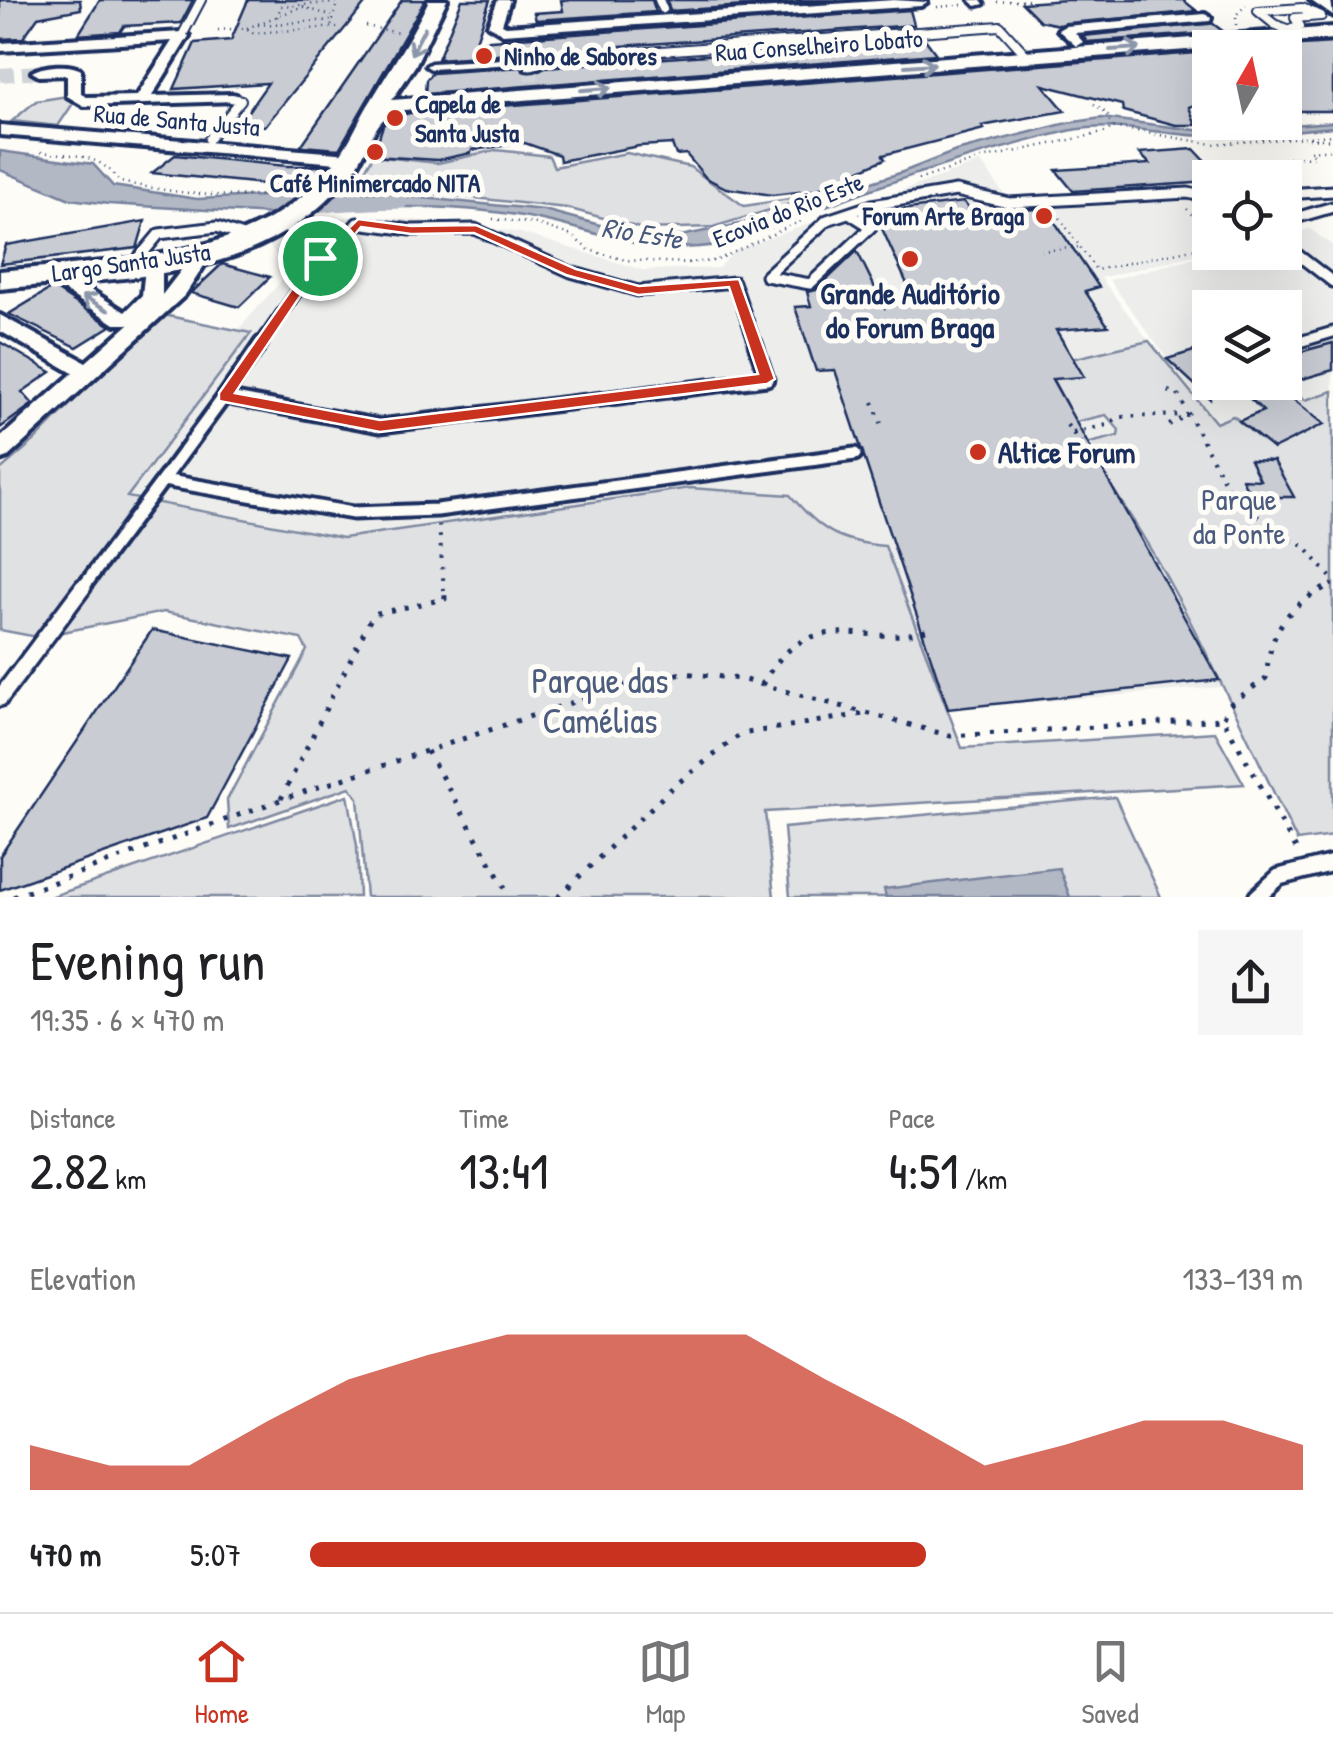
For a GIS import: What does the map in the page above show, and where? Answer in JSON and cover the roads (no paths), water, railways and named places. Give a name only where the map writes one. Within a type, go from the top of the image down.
[{"type":"main road","name":"Largo Santa Justa","points":[[0,280],[202,255],[254,240],[350,160],[397,81],[438,0]]},
{"type":"main road","name":"Rua Conselheiro Lobato","points":[[1302,32],[1333,33]]},
{"type":"main road","name":"Rua Conselheiro Lobato","points":[[376,115],[385,108],[429,102],[534,75],[1028,56],[1192,41]]},
{"type":"main road","points":[[397,81],[414,98],[429,102]]},
{"type":"street","points":[[504,0],[495,25],[503,30],[920,2]]},
{"type":"street","points":[[718,0],[726,15]]},
{"type":"street","points":[[1076,42],[1066,30],[1206,18]]},
{"type":"street","points":[[0,47],[182,36]]},
{"type":"street","points":[[142,100],[182,36]]},
{"type":"street","points":[[431,66],[534,75]]},
{"type":"street","name":"Rua de Santa Justa","points":[[39,72],[74,70],[74,96],[84,102],[231,98]]},
{"type":"street","name":"Rua de Santa Justa","points":[[0,130],[350,160]]},
{"type":"street","points":[[0,451],[178,291],[202,255]]},
{"type":"street","points":[[0,322],[70,365],[92,365],[152,296],[143,264]]},
{"type":"street","points":[[64,273],[64,282],[72,290],[122,319],[136,316]]},
{"type":"lane","points":[[182,36],[201,0]]},
{"type":"lane","points":[[659,0],[663,10]]},
{"type":"lane","points":[[1291,30],[1274,24],[1258,11],[1322,8],[1321,16],[1295,18],[1298,30]]},
{"type":"lane","points":[[534,75],[1000,26],[1028,56]]},
{"type":"lane","points":[[209,139],[241,100],[231,98]]},
{"type":"lane","points":[[849,213],[871,227],[810,284],[766,276],[827,220],[872,205],[956,191],[1009,203],[1192,194]]},
{"type":"lane","points":[[1302,193],[1333,191]]},
{"type":"lane","points":[[300,205],[320,258]]},
{"type":"lane","points":[[1302,215],[1333,207]]},
{"type":"lane","points":[[0,698],[224,397],[320,258],[334,250],[358,223],[411,230],[476,229],[571,272],[638,291],[734,282],[767,379],[380,426],[224,397]]},
{"type":"lane","points":[[143,264],[159,234],[217,227],[254,240]]},
{"type":"lane","points":[[1302,258],[1333,282]]},
{"type":"lane","points":[[1302,341],[1333,332]]},
{"type":"lane","points":[[163,480],[353,514],[437,510],[856,454]]},
{"type":"lane","points":[[1258,897],[1279,876],[1333,863]]},
{"type":"waterway","name":"Rio Este","points":[[272,205],[394,202]]},
{"type":"tunnel","points":[[531,66],[532,81]]},
{"type":"tunnel","points":[[0,75],[39,72]]},
{"type":"place","name":"Ninho de Sabores","points":[[484,56]]},
{"type":"place","name":"Capela de Santa Justa","points":[[395,118]]},
{"type":"place","name":"Café Minimercado NITA","points":[[375,152]]},
{"type":"place","name":"Forum Arte Braga","points":[[1044,216]]},
{"type":"place","name":"Grande Auditório do Forum Braga","points":[[910,259]]},
{"type":"place","name":"Altice Forum","points":[[978,452]]},
{"type":"park label","name":"Parque da Ponte","points":[[1239,516]]},
{"type":"park label","name":"Parque das Camélias","points":[[600,700]]}]
